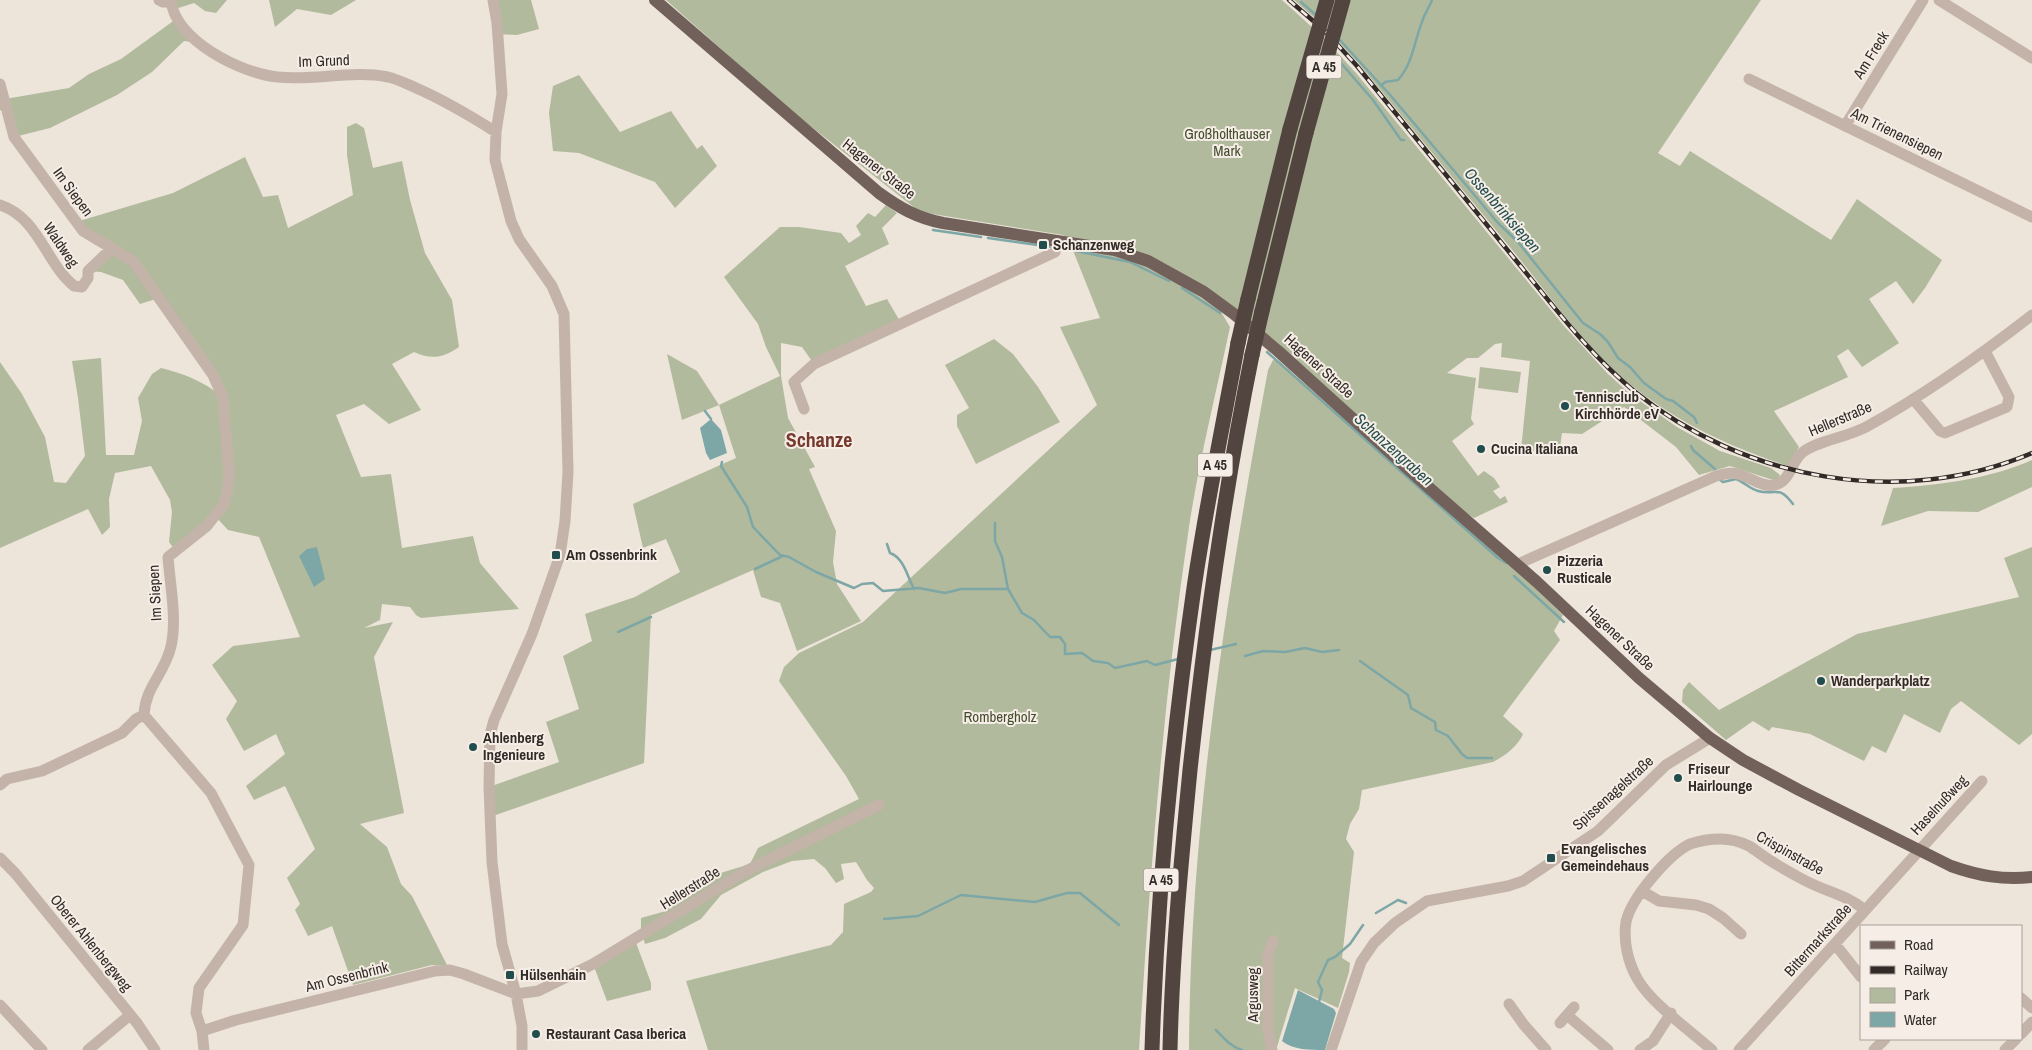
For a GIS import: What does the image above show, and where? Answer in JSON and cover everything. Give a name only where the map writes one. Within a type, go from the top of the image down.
[{"type":"highway","name":"A 45","points":[[1152,1050],[1163,852],[1177,710],[1194,586],[1238,344],[1290,129],[1327,0]]},
{"type":"highway","name":"A 45","points":[[1170,1050],[1177,908],[1196,712],[1222,515],[1262,311],[1306,133],[1343,0]]},
{"type":"main road","name":"Hagener Straße","points":[[655,0],[898,207],[927,220],[1115,250],[1148,261],[1204,292],[1234,314],[1278,351],[1427,486],[1518,564],[1639,678],[1710,738],[1743,760],[1951,866],[1974,874],[1998,879],[2032,878]]},
{"type":"street","points":[[492,0],[497,23],[502,94],[496,132],[495,160],[511,221],[520,239],[558,298],[564,314],[568,472],[565,521],[560,555],[532,634],[494,720],[490,735],[492,862],[502,944],[516,994],[522,1026],[522,1050]]},
{"type":"street","name":"Am Freck","points":[[1845,126],[1923,0]]},
{"type":"street","points":[[1939,0],[2032,58]]},
{"type":"street","name":"Im Grund","points":[[167,1],[176,19],[194,38],[208,50],[243,68],[277,78],[356,75],[388,77],[446,101],[496,132]]},
{"type":"street","name":"Am Trienensiepen","points":[[1749,79],[2032,217]]},
{"type":"street","name":"Im Siepen","points":[[0,84],[14,137],[83,232],[133,261],[213,375],[223,398],[229,473],[228,488],[224,504],[207,526],[168,557],[172,637],[165,661],[144,702],[144,715]]},
{"type":"street","name":"Waldweg","points":[[0,205],[17,213],[26,222],[35,232],[60,272],[74,286],[82,287],[88,278],[88,271],[112,248]]},
{"type":"street","points":[[804,409],[794,382],[814,364],[1055,252],[1058,241]]},
{"type":"street","name":"Hellerstraße","points":[[1518,564],[1716,476],[1728,473],[1739,474],[1772,486],[1779,484],[1786,478],[1802,452],[1859,431],[1914,400],[1985,351],[2032,315]]},
{"type":"street","points":[[1914,400],[1940,431],[1945,433],[2006,407],[2009,403],[2009,397],[1985,351]]},
{"type":"street","points":[[0,785],[7,779],[42,771],[122,733],[136,719],[144,715],[211,793],[249,865],[243,924],[199,988],[196,1013],[202,1031],[204,1050]]},
{"type":"street","name":"Spissenagelstraße","points":[[1332,1050],[1361,962],[1374,943],[1395,923],[1427,901],[1508,886],[1522,881],[1598,830],[1666,765],[1710,738]]},
{"type":"street","name":"Haselnußweg","points":[[1918,850],[1982,781]]},
{"type":"street","name":"Hellerstraße","points":[[516,994],[538,991],[593,964],[746,871],[879,805]]},
{"type":"street","name":"Crispinstraße","points":[[1712,1050],[1650,994],[1638,980],[1627,953],[1625,933],[1627,920],[1633,905],[1642,891],[1672,857],[1690,845],[1721,839],[1735,841],[1749,846],[1773,863],[1806,881],[1855,902],[1865,910]]},
{"type":"street","name":"Bittermarkstraße","points":[[1739,1050],[1912,860],[1918,850]]},
{"type":"street","name":"Oberer Ahlenbergweg","points":[[0,858],[21,880],[130,1015],[150,1040],[155,1050]]},
{"type":"street","points":[[1642,891],[1660,900],[1696,905],[1709,909],[1723,918],[1741,934]]},
{"type":"street","name":"Argusweg","points":[[1272,1050],[1268,1030],[1268,954],[1273,942]]},
{"type":"street","points":[[1835,944],[1860,976]]},
{"type":"street","name":"Am Ossenbrink","points":[[202,1031],[236,1020],[435,971],[450,970],[516,994]]},
{"type":"street","points":[[2022,999],[2032,1008]]},
{"type":"street","points":[[1509,1004],[1546,1050]]},
{"type":"street","points":[[0,1005],[42,1050]]},
{"type":"street","points":[[1640,1050],[1653,1040],[1670,1014]]},
{"type":"street","points":[[88,1050],[130,1015]]},
{"type":"street","points":[[1567,1015],[1608,1050]]},
{"type":"street","points":[[2022,1033],[2032,1022]]},
{"type":"street","points":[[1874,1050],[1884,1040]]},
{"type":"street","points":[[2005,1050],[2015,1040]]},
{"type":"green space","points":[[171,0],[227,0],[216,13],[205,11],[194,3],[172,10]]},
{"type":"green space","points":[[269,0],[356,0],[331,15],[297,9],[275,27]]},
{"type":"green space","points":[[493,0],[531,0],[539,29],[517,35],[498,34]]},
{"type":"green space","name":"Großholthauser Mark","points":[[666,0],[1282,0],[1324,38],[1356,73],[1564,326],[1607,373],[1630,394],[1677,427],[1720,451],[1771,468],[1780,475],[1777,480],[1773,480],[1730,466],[1699,475],[1676,447],[1624,407],[1582,434],[1562,433],[1559,454],[1521,450],[1530,361],[1501,357],[1502,343],[1495,344],[1478,358],[1467,358],[1447,373],[1476,378],[1471,419],[1474,424],[1452,441],[1478,476],[1484,471],[1494,478],[1500,487],[1493,491],[1500,499],[1505,496],[1508,502],[1474,518],[1427,486],[1278,351],[1178,278],[1077,243],[1063,235],[920,212],[790,110]]},
{"type":"green space","points":[[1294,0],[1761,0],[1658,153],[1680,166],[1690,151],[1831,240],[1857,199],[1942,260],[1913,304],[1896,281],[1869,299],[1899,343],[1862,367],[1848,349],[1837,356],[1848,377],[1774,411],[1799,447],[1788,466],[1728,443],[1671,414],[1636,389],[1603,360],[1359,64],[1327,29]]},
{"type":"green space","points":[[176,19],[199,43],[184,41],[152,72],[117,95],[50,128],[14,137],[9,113],[0,110],[0,97],[5,99],[69,88],[89,74],[121,59]]},
{"type":"green space","points":[[579,75],[620,132],[671,111],[697,149],[702,145],[717,166],[675,208],[655,182],[579,153],[553,151],[549,113],[553,86]]},
{"type":"green space","points":[[356,123],[364,128],[373,168],[402,161],[410,200],[425,253],[452,300],[459,347],[448,354],[437,357],[414,352],[392,364],[421,410],[389,424],[364,404],[336,415],[361,477],[391,474],[402,548],[473,536],[480,563],[519,609],[421,618],[410,607],[382,604],[380,620],[364,628],[393,622],[374,657],[404,813],[360,824],[387,847],[401,884],[412,896],[447,965],[432,965],[353,985],[332,926],[308,936],[295,910],[300,904],[287,878],[315,849],[285,786],[254,800],[246,786],[285,754],[276,734],[244,751],[226,719],[237,701],[212,665],[233,646],[300,637],[259,537],[228,530],[216,517],[176,551],[169,542],[172,512],[170,500],[151,466],[115,473],[109,499],[110,527],[102,535],[88,509],[0,548],[0,362],[22,394],[45,437],[54,482],[66,483],[85,456],[72,361],[101,358],[106,455],[134,455],[142,421],[138,398],[152,374],[161,368],[193,379],[222,397],[159,298],[140,304],[123,280],[101,272],[88,271],[112,248],[76,222],[173,193],[245,157],[263,197],[278,195],[288,228],[353,195],[347,155],[347,127]]},
{"type":"green space","points":[[886,205],[897,213],[882,228],[889,244],[845,266],[866,306],[887,299],[901,323],[814,364],[802,347],[781,343],[781,376],[788,418],[815,467],[809,469],[836,531],[833,562],[837,584],[861,621],[797,651],[780,603],[761,597],[753,570],[651,615],[644,763],[490,817],[489,787],[559,762],[546,722],[579,709],[563,656],[592,641],[585,614],[635,597],[680,572],[666,539],[643,548],[633,504],[736,458],[719,405],[780,376],[766,347],[758,324],[724,277],[780,227],[799,227],[841,233],[849,243],[861,235],[856,226],[868,213],[875,217]]},
{"type":"green space","name":"Rombergholz","points":[[1072,248],[1108,254],[1138,263],[1183,286],[1220,310],[1230,327],[1198,477],[1180,592],[1158,788],[1139,1050],[708,1050],[686,981],[831,945],[843,932],[844,904],[871,892],[874,888],[856,862],[841,864],[844,879],[836,883],[825,868],[814,859],[792,861],[763,872],[721,895],[701,919],[665,938],[645,944],[641,930],[641,918],[666,911],[672,903],[691,895],[714,875],[750,864],[758,848],[859,799],[846,776],[779,681],[784,667],[799,653],[863,622],[1097,405],[1060,327],[1100,318]]},
{"type":"green space","points":[[994,339],[1013,354],[1038,387],[1060,422],[976,464],[957,426],[957,415],[969,408],[945,365]]},
{"type":"green space","points":[[667,354],[697,371],[719,405],[682,420]]},
{"type":"green space","points":[[1273,360],[1279,361],[1415,482],[1503,557],[1563,615],[1554,631],[1560,640],[1503,716],[1523,734],[1518,743],[1506,754],[1493,762],[1362,790],[1359,809],[1350,824],[1346,839],[1354,852],[1342,958],[1350,963],[1338,1008],[1295,988],[1276,1050],[1189,1050],[1196,879],[1214,708],[1238,538],[1268,370]]},
{"type":"green space","points":[[1480,367],[1521,372],[1518,393],[1478,388]]},
{"type":"green space","points":[[2032,460],[2032,487],[1978,512],[1928,511],[1881,526],[1893,488],[1964,480],[2016,467]]},
{"type":"green space","points":[[2032,547],[2032,734],[2019,745],[1961,701],[1951,709],[1940,733],[1904,714],[1886,753],[1872,746],[1864,761],[1810,734],[1772,727],[1769,731],[1753,721],[1726,740],[1682,702],[1683,690],[1689,682],[1719,710],[1857,634],[2019,597],[2004,558]]},
{"type":"green space","points":[[635,940],[651,983],[651,990],[607,1001],[593,964]]},
{"type":"water","points":[[711,419],[721,430],[727,453],[710,460],[706,453],[700,428]]},
{"type":"water","points":[[317,547],[325,579],[314,587],[299,556],[307,549]]},
{"type":"water","points":[[1298,990],[1334,1009],[1336,1013],[1325,1050],[1296,1048],[1282,1041]]},
{"type":"waterway","points":[[1381,86],[1385,82],[1398,80],[1407,67],[1423,19],[1432,0]]},
{"type":"waterway","name":"Ossenbrinksiepen","points":[[1301,2],[1317,16]]},
{"type":"waterway","name":"Ossenbrinksiepen","points":[[1338,38],[1391,96],[1498,223],[1518,242],[1583,323],[1600,334],[1608,342],[1618,358],[1630,367],[1644,383],[1666,399],[1673,401],[1694,417],[1697,423]]},
{"type":"waterway","points":[[1334,55],[1373,100],[1401,140],[1404,140]]},
{"type":"waterway","name":"Schanzengraben","points":[[933,230],[981,237]]},
{"type":"waterway","name":"Schanzengraben","points":[[988,238],[1052,247]]},
{"type":"waterway","name":"Schanzengraben","points":[[1071,250],[1130,262],[1169,281]]},
{"type":"waterway","name":"Schanzengraben","points":[[1182,288],[1220,313]]},
{"type":"waterway","name":"Schanzengraben","points":[[1267,352],[1498,558],[1506,563]]},
{"type":"waterway","points":[[705,411],[711,419]]},
{"type":"waterway","name":"Ossenbrinksiepen","points":[[1691,446],[1693,450],[1715,469]]},
{"type":"waterway","points":[[722,462],[721,466],[747,507],[753,527],[780,555],[789,557],[816,572],[854,588],[862,584],[873,583],[883,591],[919,588],[945,593],[961,589],[1008,589],[1022,613],[1034,620],[1050,637],[1060,637],[1065,644],[1065,654],[1082,653],[1093,661],[1108,663],[1115,668],[1147,661],[1155,665],[1178,659]]},
{"type":"waterway","name":"Ossenbrinksiepen","points":[[1720,480],[1723,482],[1736,479],[1758,491],[1780,492],[1793,504]]},
{"type":"waterway","points":[[995,523],[995,541],[1002,557],[1008,589]]},
{"type":"waterway","points":[[887,544],[890,553],[895,555],[902,563],[914,589]]},
{"type":"waterway","points":[[755,569],[783,556]]},
{"type":"waterway","name":"Schanzengraben","points":[[1514,576],[1564,622]]},
{"type":"waterway","points":[[618,632],[651,617]]},
{"type":"waterway","points":[[1210,650],[1236,644]]},
{"type":"waterway","points":[[1245,656],[1263,651],[1285,652],[1305,648],[1322,652],[1339,650]]},
{"type":"waterway","points":[[1360,661],[1408,695],[1411,708],[1435,722],[1436,730],[1448,736],[1467,758],[1492,758]]},
{"type":"waterway","points":[[884,919],[918,916],[961,895],[1035,902],[1067,893],[1080,893],[1119,925]]},
{"type":"waterway","points":[[1376,913],[1398,900],[1406,903]]},
{"type":"waterway","points":[[1319,1002],[1322,990],[1318,982],[1328,960],[1335,957],[1350,944],[1363,925]]},
{"type":"waterway","points":[[1216,1030],[1231,1044],[1242,1050]]},
{"type":"railway","points":[[1289,0],[1326,32],[1357,66],[1601,361],[1634,391],[1677,422],[1724,446],[1773,464],[1825,476],[1877,481],[1930,479],[1982,470],[2032,453]]},
{"type":"place","name":"Schanzenweg","points":[[1043,245]]},
{"type":"place","name":"Tennisclub Kirchhörde eV","points":[[1565,406]]},
{"type":"place","name":"Cucina Italiana","points":[[1481,449]]},
{"type":"place","name":"Am Ossenbrink","points":[[556,555]]},
{"type":"place","name":"Pizzeria Rusticale","points":[[1547,570]]},
{"type":"place","name":"Wanderparkplatz","points":[[1821,681]]},
{"type":"place","name":"Ahlenberg Ingenieure","points":[[473,747]]},
{"type":"place","name":"Friseur Hairlounge","points":[[1678,778]]},
{"type":"place","name":"Evangelisches Gemeindehaus","points":[[1551,858]]},
{"type":"place","name":"Hülsenhain","points":[[510,975]]},
{"type":"place","name":"Restaurant Casa Iberica","points":[[536,1034]]},
{"type":"district","name":"Schanze","points":[[819,440]]}]
